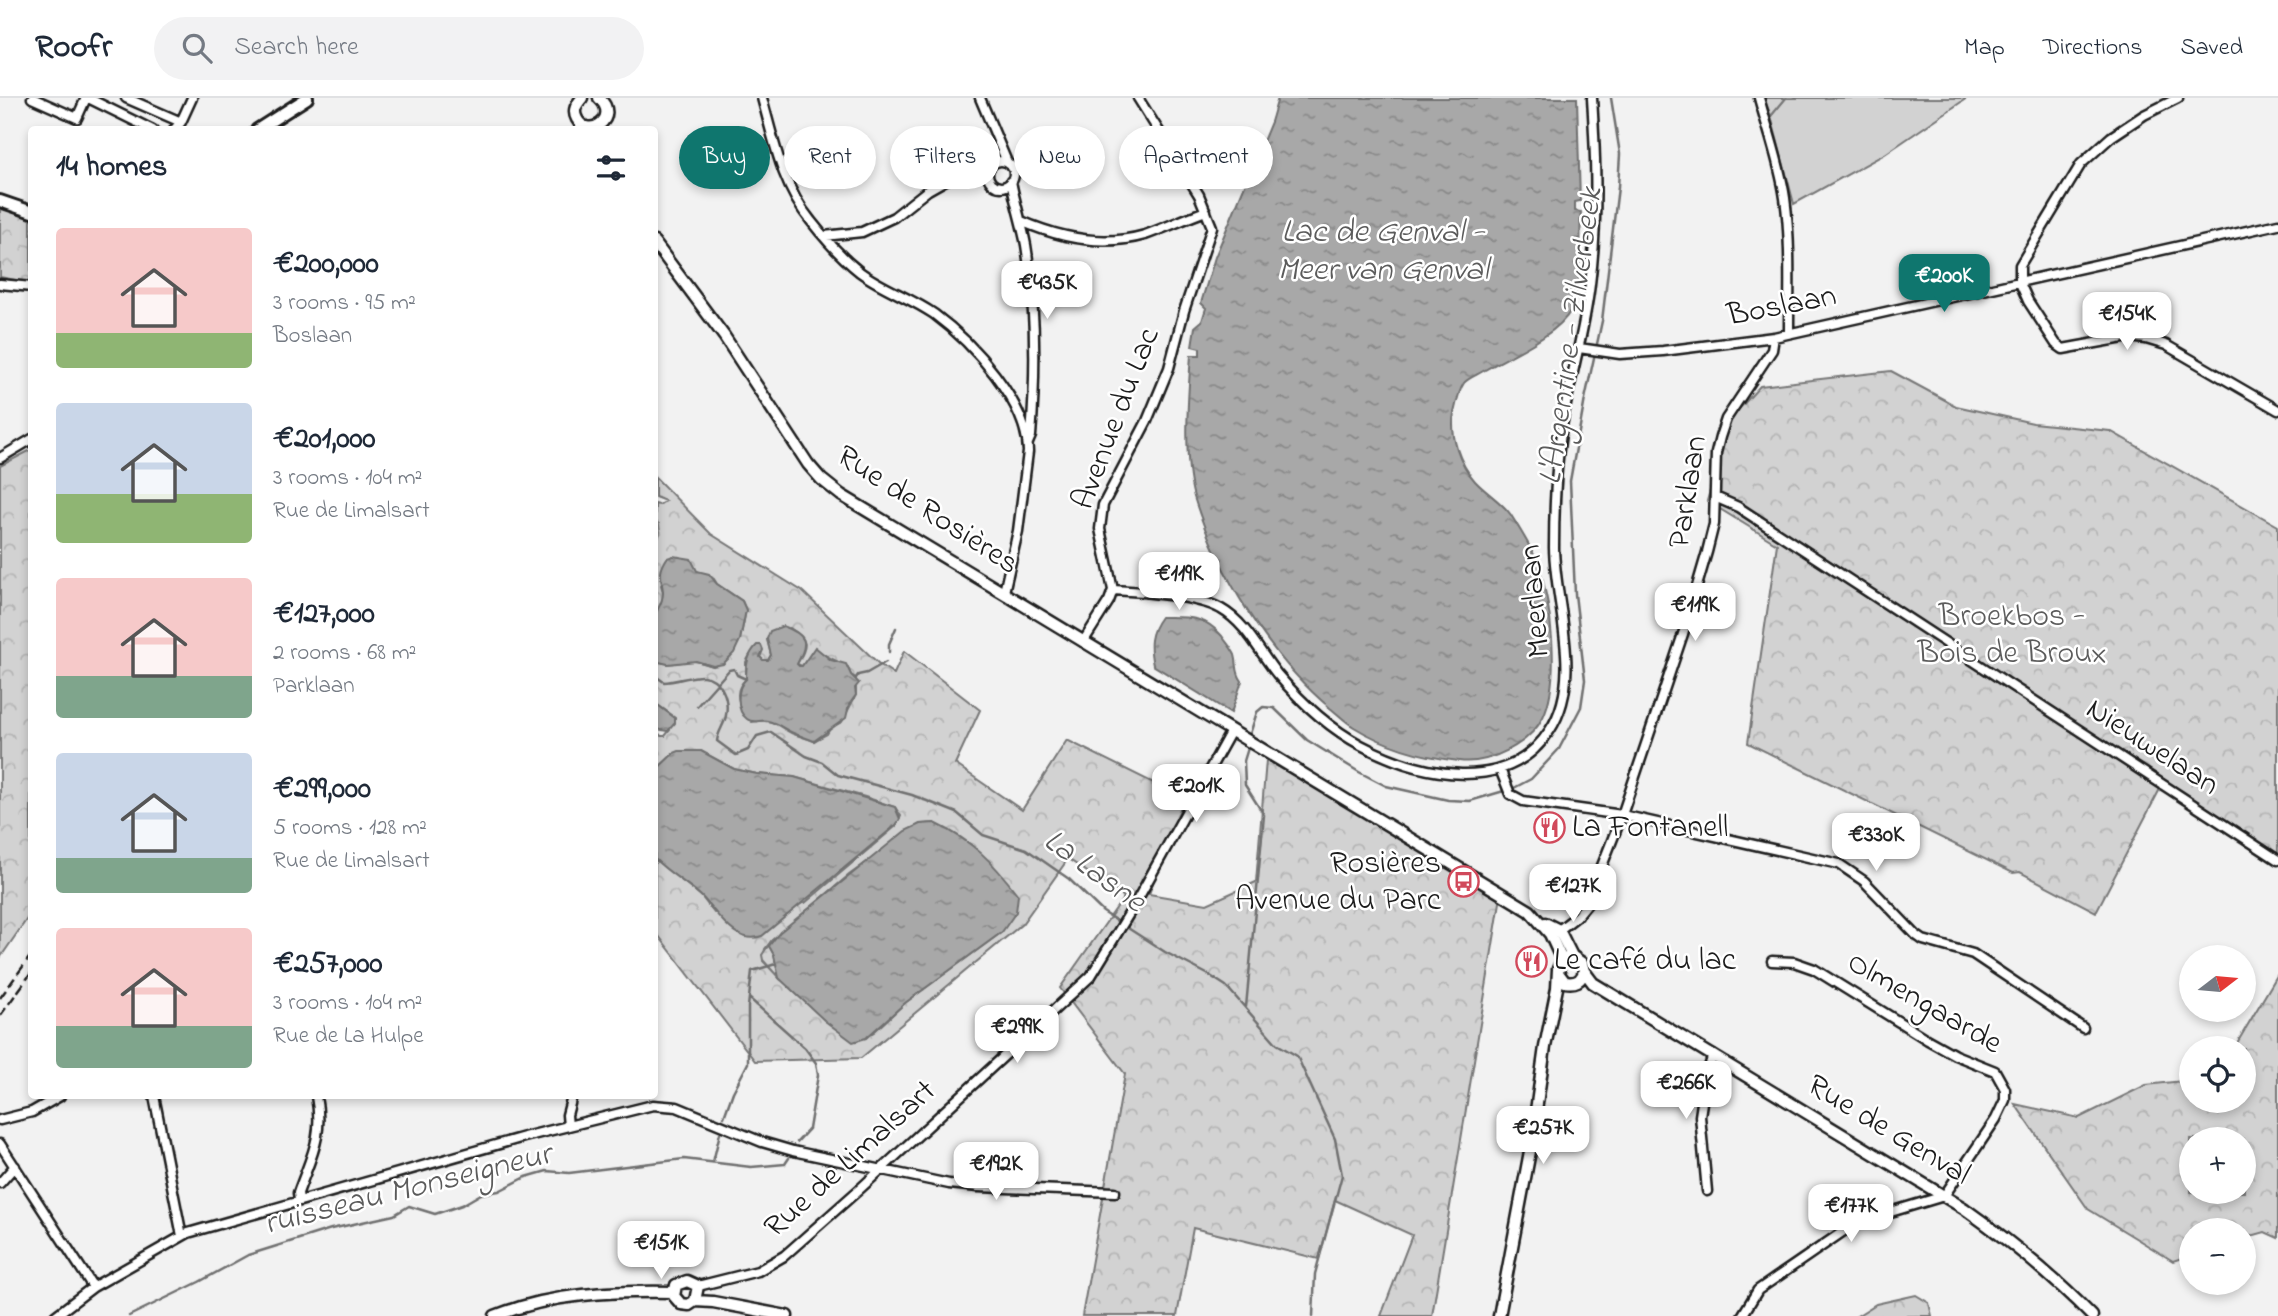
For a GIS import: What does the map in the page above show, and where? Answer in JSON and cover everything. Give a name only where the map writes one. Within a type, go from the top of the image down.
[{"type":"main road","points":[[263,126],[307,98]]},
{"type":"main road","points":[[0,201],[28,211]]},
{"type":"street","points":[[32,98],[77,118],[87,98],[145,126]]},
{"type":"street","points":[[126,98],[181,122]]},
{"type":"street","points":[[178,126],[192,98]]},
{"type":"street","points":[[582,98],[576,105],[575,114],[578,122],[584,126]]},
{"type":"street","points":[[762,98],[772,141],[790,189],[811,221],[860,272],[933,314],[976,353],[1010,399],[1021,420],[1028,443]]},
{"type":"street","points":[[980,98],[992,126]]},
{"type":"street","points":[[1021,221],[1059,235],[1104,240],[1144,235],[1206,211],[1138,98]]},
{"type":"street","name":"Meerlaan","points":[[1113,590],[1205,602],[1221,609],[1247,633],[1304,704],[1327,723],[1387,757],[1436,771],[1465,775],[1500,769],[1515,763],[1540,744],[1552,728],[1566,688],[1554,553],[1554,501],[1562,424],[1590,284],[1596,220],[1592,98]]},
{"type":"street","points":[[1759,98],[1785,199],[1789,333]]},
{"type":"street","points":[[2178,98],[2144,115],[2111,137],[2081,164],[2020,265],[2020,283],[2028,301],[2056,344],[2063,349],[2129,337],[2146,339],[2166,345],[2278,410]]},
{"type":"street","points":[[602,126],[607,112],[604,100]]},
{"type":"street","points":[[1000,144],[1014,171],[1012,181],[1021,221],[1031,293],[1035,390],[1017,531],[1004,592]]},
{"type":"street","points":[[1000,161],[1007,162]]},
{"type":"street","points":[[1012,181],[1001,187],[1015,199]]},
{"type":"street","points":[[824,236],[862,232],[894,217],[930,189]]},
{"type":"street","name":"Avenue du Lac","points":[[1113,590],[1100,529],[1103,505],[1147,421],[1168,368],[1212,227],[1206,211]]},
{"type":"street","name":"Boslaan","points":[[1579,348],[1604,353],[1663,351],[1774,337],[2277,225]]},
{"type":"street","name":"Rue de Rosières","points":[[658,247],[724,336],[808,464],[841,495],[1530,911],[1541,921]]},
{"type":"street","points":[[0,284],[28,287]]},
{"type":"street","name":"Parklaan","points":[[1559,930],[1587,904],[1622,815],[1697,587],[1714,524],[1716,453],[1723,428],[1772,350],[1774,337]]},
{"type":"street","points":[[0,457],[28,441]]},
{"type":"street","name":"Nieuwelaan","points":[[1715,498],[1738,506],[2278,860]]},
{"type":"street","points":[[1083,642],[1113,590]]},
{"type":"street","name":"Rue de Limalsart","points":[[698,1286],[758,1271],[778,1260],[881,1170],[1091,976],[1135,904],[1231,731]]},
{"type":"street","points":[[1500,769],[1510,794],[1523,801],[1622,815],[1839,864],[1864,881],[1916,936],[1973,954],[2083,1028]]},
{"type":"street","points":[[1541,921],[1559,930],[1567,958]]},
{"type":"street","points":[[1541,921],[1567,958],[1582,963],[1584,971],[1593,983]]},
{"type":"street","points":[[1499,1316],[1531,1146],[1558,970],[1567,958]]},
{"type":"street","name":"Olmengaarde","points":[[1772,961],[1794,962],[1814,969],[1928,1040],[1955,1055],[1995,1071],[2001,1079],[2005,1089],[2003,1109],[1944,1196]]},
{"type":"street","points":[[1552,1009],[1584,971]]},
{"type":"street","points":[[1559,974],[1561,979],[1593,983]]},
{"type":"street","name":"Rue de Genval","points":[[1593,983],[1944,1196],[2002,1235],[2092,1316]]},
{"type":"street","points":[[1707,1191],[1700,1116],[1706,1076],[1713,1055]]},
{"type":"street","points":[[0,1120],[32,1112],[55,1099]]},
{"type":"street","points":[[155,1099],[182,1236]]},
{"type":"street","points":[[299,1200],[298,1193],[313,1156],[320,1126],[316,1099]]},
{"type":"street","points":[[568,1126],[567,1115],[571,1099]]},
{"type":"street","points":[[55,1316],[93,1287],[182,1236],[299,1200],[640,1107],[666,1105],[793,1151],[881,1170],[978,1187],[1115,1192]]},
{"type":"street","points":[[0,1144],[93,1287]]},
{"type":"street","points":[[0,1183],[15,1166]]},
{"type":"street","points":[[1742,1316],[1758,1290],[1857,1222],[1944,1196]]},
{"type":"street","points":[[688,1308],[698,1294],[698,1286],[683,1281],[677,1285],[674,1292],[678,1303],[688,1308],[713,1302],[787,1316]]},
{"type":"street","points":[[495,1316],[546,1301],[595,1293],[674,1292]]},
{"type":"green space","points":[[1764,98],[1786,98],[1771,116]]},
{"type":"green space","points":[[1786,98],[1967,98],[1885,154],[1794,204],[1771,116]]},
{"type":"green space","points":[[0,207],[28,217],[28,282],[0,277]]},
{"type":"green space","name":"Broekbos - Bois de Broux","points":[[1891,371],[1956,406],[2033,423],[2110,431],[2278,526],[2278,863],[2161,787],[2096,912],[2020,872],[2013,873],[1748,743],[1777,544],[1707,501],[1730,419],[1760,386]]},
{"type":"green space","points":[[28,452],[28,917],[0,958],[0,466]]},
{"type":"green space","points":[[658,480],[711,534],[802,591],[879,664],[894,674],[904,651],[980,710],[955,764],[1022,810],[1067,740],[1184,798],[1149,894],[1207,904],[1256,882],[1266,760],[1502,890],[1432,1316],[1381,1316],[1412,1235],[1335,1200],[1319,1259],[1193,1228],[1177,1316],[1082,1316],[1125,1074],[1060,988],[1124,897],[1068,859],[1022,924],[861,1058],[755,1061],[658,935],[658,861],[701,896],[714,913],[805,903],[896,826],[901,816],[895,807],[865,797],[794,777],[734,769],[701,751],[674,753],[658,768],[658,732],[665,736],[670,730],[672,715],[658,705],[658,660],[664,663],[695,661],[713,666],[740,640],[746,610],[742,601],[679,557],[661,585],[662,602],[658,612],[658,505],[665,501],[658,498]],"holes":[[[790,628],[801,636],[805,647],[797,664],[802,666],[806,660],[823,654],[848,667],[851,675],[856,678],[856,695],[842,722],[814,741],[769,721],[752,722],[744,712],[738,695],[741,684],[746,679],[746,662],[750,655],[761,653],[763,660],[768,660],[771,655],[767,639]],[[935,823],[1002,932],[905,1003],[874,1032],[857,1041],[796,994],[763,961],[765,949],[772,940],[849,875],[920,824]]]},
{"type":"green space","points":[[772,940],[769,946],[779,978],[763,960],[762,955]]},
{"type":"green space","points":[[2278,974],[2278,1238],[2265,1232],[2256,1235],[2256,1218],[2179,1218],[2179,1259],[2173,1261],[2088,1209],[2015,1104],[2079,1118],[2146,1085],[2179,1081],[2179,1113],[2256,1113],[2256,1036],[2241,1036],[2249,1022],[2256,1022],[2256,1011]]},
{"type":"green space","points":[[1916,1295],[1929,1303],[1932,1316],[1857,1316],[1876,1304]]},
{"type":"water","name":"Lac de Genval - Meer van Genval","points":[[1278,98],[1577,98],[1580,201],[1575,202],[1575,211],[1581,212],[1580,262],[1578,287],[1571,310],[1565,319],[1544,336],[1466,381],[1459,393],[1454,413],[1453,431],[1460,458],[1475,481],[1511,515],[1529,545],[1543,580],[1550,620],[1552,683],[1543,717],[1528,736],[1495,756],[1470,761],[1432,757],[1378,740],[1348,723],[1308,688],[1267,639],[1231,584],[1204,526],[1194,497],[1188,465],[1191,355],[1200,355],[1200,348],[1192,346],[1195,327],[1202,321],[1206,308],[1201,303],[1215,257],[1243,189],[1273,189],[1271,122]]},
{"type":"water","points":[[673,556],[691,559],[697,571],[709,574],[717,584],[742,601],[746,610],[740,640],[734,653],[723,664],[713,666],[696,661],[668,664],[658,661],[658,608],[663,595],[661,571],[667,558]]},
{"type":"water","points":[[1161,617],[1187,617],[1209,624],[1231,647],[1242,681],[1231,713],[1153,665],[1151,640]]},
{"type":"water","points":[[783,626],[804,640],[797,664],[799,666],[802,666],[815,647],[831,660],[846,664],[859,683],[846,718],[814,741],[772,722],[749,720],[743,715],[739,705],[740,688],[746,679],[751,653],[757,645],[761,645],[763,650],[760,657],[768,660],[771,655],[767,639],[770,631]]},
{"type":"water","points":[[658,705],[675,718],[675,723],[668,731],[658,729]]},
{"type":"water","points":[[701,751],[734,769],[794,777],[895,807],[900,819],[762,936],[743,936],[728,926],[691,887],[658,862],[658,768],[674,753]]},
{"type":"water","points":[[935,823],[971,845],[1000,872],[1018,895],[1016,912],[1002,932],[905,1003],[866,1038],[853,1042],[825,1021],[779,978],[769,946],[780,932],[905,831],[920,824]]},
{"type":"waterway","name":"L'Argentine - Zilverbeek","points":[[1250,734],[1257,712],[1263,707],[1274,708],[1307,740],[1359,772],[1386,786],[1448,800],[1470,801],[1514,788],[1531,779],[1559,749],[1581,707],[1585,680],[1575,594],[1570,481],[1602,321],[1618,187],[1620,154],[1611,98]]},
{"type":"waterway","points":[[889,652],[889,644],[896,628]]},
{"type":"waterway","points":[[856,678],[886,662]]},
{"type":"waterway","points":[[697,706],[729,670],[734,669],[737,675],[746,679]]},
{"type":"waterway","name":"La Lasne","points":[[658,678],[664,682],[703,676],[715,681],[723,690],[727,709],[717,741],[736,755],[748,750],[757,736],[771,732],[806,756],[822,762],[838,775],[912,795],[957,813],[983,835],[1026,849],[1069,879],[1103,912],[1165,952],[1226,986],[1277,1044],[1297,1056],[1335,1139],[1342,1175],[1315,1274],[1313,1316]]},
{"type":"waterway","name":"L'Argentine - Zilverbeek","points":[[1246,1007],[1264,815],[1245,785],[1244,761],[1248,748]]},
{"type":"waterway","name":"ruisseau Monseigneur","points":[[724,1117],[748,1063],[748,1007],[752,971],[776,964]]},
{"type":"waterway","name":"ruisseau Monseigneur","points":[[750,999],[805,1048],[816,1063],[818,1075],[809,1129],[797,1142]]},
{"type":"waterway","name":"ruisseau Monseigneur","points":[[713,1162],[720,1133]]},
{"type":"waterway","name":"ruisseau Monseigneur","points":[[129,1316],[248,1255],[331,1229],[394,1215],[409,1206],[435,1214],[462,1205],[481,1194],[499,1191],[526,1177],[547,1171],[569,1173],[684,1159],[751,1167],[785,1164],[789,1158]]},
{"type":"railway","points":[[0,998],[28,960]]},
{"type":"railway","points":[[0,1016],[28,978]]},
{"type":"place","name":"La Fontanell","points":[[1549,828]]},
{"type":"place","name":"Rosières Avenue du Parc","points":[[1464,882]]},
{"type":"place","name":"Le café du lac","points":[[1531,961]]}]
